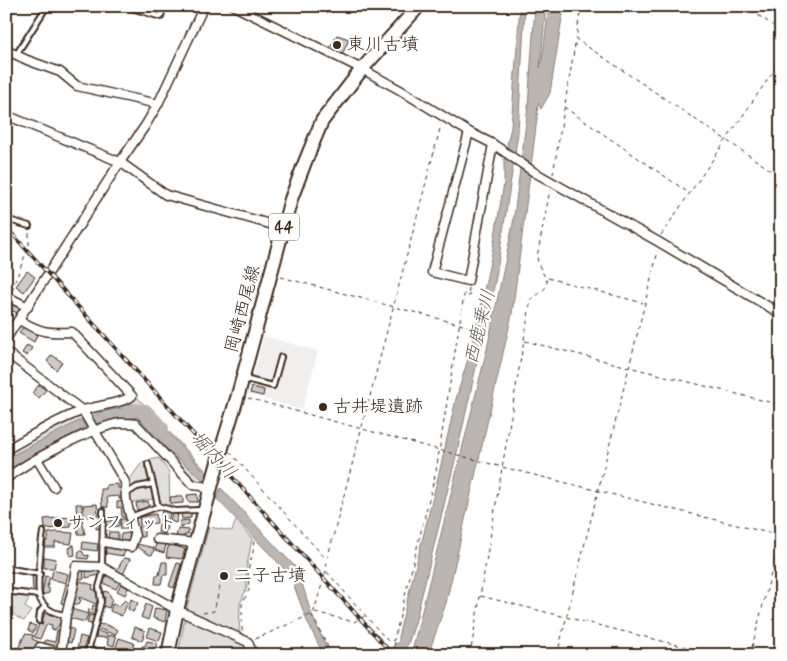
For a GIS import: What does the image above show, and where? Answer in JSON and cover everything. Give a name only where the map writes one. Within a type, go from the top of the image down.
[{"type":"main road","name":"岡崎西尾線","points":[[168,655],[177,610],[291,199],[322,121],[362,68],[419,6]]},
{"type":"street","points":[[6,339],[145,126],[158,104],[204,6]]},
{"type":"street","points":[[234,6],[362,68],[469,132],[493,144],[534,172],[659,242],[781,314]]},
{"type":"street","points":[[6,50],[60,72],[76,86],[158,104]]},
{"type":"street","points":[[6,115],[120,162],[166,195],[284,228]]},
{"type":"street","points":[[469,132],[432,272],[467,284],[493,144]]},
{"type":"street","points":[[8,296],[28,307]]},
{"type":"street","points":[[6,450],[22,440],[82,411],[108,403],[127,400],[132,396],[72,332],[47,333],[38,331],[21,321]]},
{"type":"street","points":[[6,352],[82,411],[125,482],[135,536],[131,547],[104,542]]},
{"type":"street","points":[[6,479],[14,472],[37,459],[94,430],[120,423],[136,424],[193,485],[212,485]]},
{"type":"street","points":[[37,459],[54,487]]},
{"type":"street","points":[[157,539],[196,543]]},
{"type":"street","points":[[38,655],[40,647],[65,654],[66,615],[76,566],[102,567],[177,610],[245,641],[253,655]]},
{"type":"lane","points":[[16,55],[47,6]]},
{"type":"lane","points":[[105,6],[108,8],[111,6]]},
{"type":"lane","points":[[126,6],[161,17],[162,6]]},
{"type":"lane","points":[[6,218],[28,226]]},
{"type":"lane","points":[[242,379],[273,386],[281,357]]},
{"type":"lane","points":[[148,464],[158,506]]},
{"type":"lane","points":[[126,494],[137,487],[153,484]]},
{"type":"lane","points":[[130,517],[158,506],[175,511],[199,510],[204,512]]},
{"type":"lane","points":[[88,655],[101,602],[99,587],[103,573],[103,512]]},
{"type":"lane","points":[[44,532],[39,595],[45,606],[57,614],[66,615]]},
{"type":"lane","points":[[6,568],[40,574]]},
{"type":"lane","points":[[12,592],[39,595]]},
{"type":"lane","points":[[39,621],[40,612],[45,606]]},
{"type":"lane","points":[[16,651],[28,655]]},
{"type":"path","points":[[470,655],[531,299],[543,292],[547,284],[547,278],[538,265],[537,257],[552,181],[581,6]]},
{"type":"path","points":[[745,6],[781,31]]},
{"type":"path","points":[[576,38],[781,177]]},
{"type":"path","points":[[557,655],[659,242],[689,194],[781,60]]},
{"type":"path","points":[[564,107],[689,194]]},
{"type":"path","points":[[254,538],[253,552],[248,570],[249,590],[242,604],[245,641],[312,614],[314,611],[444,116]]},
{"type":"path","points":[[8,296],[30,245],[28,226]]},
{"type":"path","points":[[271,274],[474,328]]},
{"type":"path","points":[[547,278],[644,303]]},
{"type":"path","points":[[380,655],[395,644],[394,640],[436,470],[467,284]]},
{"type":"path","points":[[524,341],[781,406]]},
{"type":"path","points":[[238,395],[502,466],[781,535],[750,655]]},
{"type":"path","points":[[223,444],[327,560]]},
{"type":"path","points":[[198,620],[202,614],[214,611],[224,569]]},
{"type":"path","points":[[326,571],[388,641],[394,640]]},
{"type":"path","points":[[480,596],[718,655]]},
{"type":"path","points":[[314,611],[354,622],[366,616]]},
{"type":"path","points":[[312,614],[332,655]]},
{"type":"path","points":[[768,655],[781,632]]},
{"type":"shaded area","points":[[264,336],[318,351],[302,410],[248,394]]},
{"type":"shaded area","points":[[137,397],[207,472],[203,484],[187,473],[137,420],[99,425],[32,459],[6,475],[6,454],[28,441],[79,417],[113,405],[130,403]]},
{"type":"shaded area","points":[[159,458],[169,472],[170,507],[159,504],[158,498],[128,503],[126,485],[142,462]]},
{"type":"shaded area","name":"二子古墳","points":[[236,520],[252,539],[246,570],[247,587],[240,604],[239,636],[186,611],[209,527],[232,531]]},
{"type":"shaded area","points":[[6,593],[29,596],[25,607],[31,611],[24,621],[12,612],[10,602],[6,601]]},
{"type":"shaded area","points":[[185,618],[238,641],[244,645],[248,655],[185,655],[179,651]]},
{"type":"water","name":"西鹿乗川","points":[[520,6],[525,6],[518,133],[496,277],[458,448],[415,623],[408,644],[398,655],[391,648],[399,642],[399,633],[456,399],[478,318],[492,253],[504,183],[504,159],[511,127]]},
{"type":"water","points":[[535,6],[546,6],[540,68],[549,6],[564,6],[550,93],[541,109],[538,102],[512,314],[446,603],[428,655],[411,655],[487,349],[513,224],[528,107]]},
{"type":"water","points":[[132,406],[141,408],[162,426],[208,475],[206,482],[169,451],[138,417],[94,424],[90,417],[106,411]]},
{"type":"water","points":[[81,420],[86,427],[6,472],[6,460],[11,456]]},
{"type":"water","points":[[221,488],[298,570],[311,613],[330,655],[323,654],[307,621],[290,575],[216,498]]},
{"type":"building","points":[[337,35],[349,39],[342,55],[330,48]]},
{"type":"building","points":[[27,271],[35,277],[24,292],[16,286]]},
{"type":"building","points":[[7,302],[20,308],[18,313],[6,309]]},
{"type":"building","points":[[23,327],[37,335],[34,342],[19,333]]},
{"type":"building","points":[[27,345],[32,348],[27,356],[22,353]]},
{"type":"building","points":[[52,355],[62,362],[56,370],[47,361]]},
{"type":"building","points":[[39,385],[46,390],[39,398],[32,393]]},
{"type":"building","points":[[252,387],[264,390],[263,396],[250,393]]},
{"type":"building","points":[[118,484],[124,499],[119,499],[119,496],[107,497],[108,507],[102,507],[101,489],[106,489],[106,485]]},
{"type":"building","points":[[197,494],[198,502],[188,502],[187,495]]},
{"type":"building","points":[[183,496],[183,503],[171,504],[170,497]]},
{"type":"building","points":[[124,501],[127,517],[122,517],[121,507],[117,508],[117,502]]},
{"type":"building","points":[[148,501],[149,508],[137,510],[136,503]]},
{"type":"building","points":[[76,504],[82,504],[82,517],[77,518]]},
{"type":"building","points":[[97,504],[98,516],[84,517],[83,505]]},
{"type":"building","points":[[162,510],[170,513],[168,522],[160,521]]},
{"type":"building","points":[[172,513],[178,515],[176,523],[170,521]]},
{"type":"building","points":[[181,513],[191,513],[191,518],[182,519]]},
{"type":"building","points":[[156,514],[157,523],[144,524],[144,537],[138,537],[135,527],[140,527],[139,517]]},
{"type":"building","name":"サンフィット","points":[[71,517],[71,527],[45,529],[44,519]]},
{"type":"building","points":[[77,519],[82,519],[85,534],[78,534]]},
{"type":"building","points":[[119,519],[119,526],[110,527],[110,530],[106,530],[105,522]]},
{"type":"building","points":[[120,519],[128,519],[129,529],[121,529]]},
{"type":"building","points":[[101,520],[101,528],[96,529],[96,521]]},
{"type":"building","points":[[189,520],[189,524],[180,528],[180,521]]},
{"type":"building","points":[[159,524],[167,526],[165,534],[158,532]]},
{"type":"building","points":[[178,529],[189,530],[188,534],[176,537]]},
{"type":"building","points":[[109,532],[118,532],[118,540],[108,541]]},
{"type":"building","points":[[48,533],[73,533],[71,544],[55,542],[55,547],[45,547]]},
{"type":"building","points":[[130,533],[130,542],[120,543],[121,534]]},
{"type":"building","points":[[83,542],[98,544],[97,551],[82,549]]},
{"type":"building","points":[[156,542],[166,544],[164,553],[155,550]]},
{"type":"building","points":[[137,544],[154,548],[153,554],[150,555],[137,547]]},
{"type":"building","points":[[74,545],[75,555],[70,556],[69,548]]},
{"type":"building","points":[[172,545],[185,549],[182,559],[166,557],[168,547]]},
{"type":"building","points":[[105,547],[126,549],[123,556],[105,553]]},
{"type":"building","points":[[79,551],[82,551],[85,556],[89,555],[88,559],[78,558]]},
{"type":"building","points":[[44,557],[56,559],[54,568],[44,568]]},
{"type":"building","points":[[124,558],[130,559],[122,577],[115,573]]},
{"type":"building","points":[[162,562],[167,562],[167,575],[163,575],[161,584],[155,584],[156,575],[159,575]]},
{"type":"building","points":[[177,563],[181,564],[174,588],[169,586]]},
{"type":"building","points":[[77,569],[83,569],[84,579],[78,579]]},
{"type":"building","points":[[86,569],[99,569],[100,575],[86,578]]},
{"type":"building","points":[[53,570],[68,574],[66,583],[51,579]]},
{"type":"building","points":[[32,575],[37,575],[37,593],[33,592]]},
{"type":"building","points":[[107,575],[120,582],[116,589],[103,583]]},
{"type":"building","points":[[45,576],[50,577],[47,587],[49,588],[49,593],[42,595]]},
{"type":"building","points":[[80,581],[93,585],[92,589],[96,590],[98,598],[96,604],[79,597],[81,600],[79,604],[70,604],[76,584],[79,585]]},
{"type":"building","points":[[66,584],[71,585],[66,604],[61,603]]},
{"type":"building","points":[[121,584],[128,588],[125,595],[117,591]]},
{"type":"building","points":[[103,591],[108,592],[112,599],[109,608],[103,606],[105,597],[103,596]]},
{"type":"building","points":[[131,599],[138,603],[133,612],[128,609]]},
{"type":"building","points":[[125,600],[128,602],[122,616],[110,611],[112,604],[119,606]]},
{"type":"building","points":[[146,604],[152,607],[148,620],[141,617]]},
{"type":"building","points":[[93,605],[97,606],[95,615],[88,613],[89,609],[92,610]]},
{"type":"building","points":[[155,608],[167,610],[165,622],[153,618]]},
{"type":"building","points":[[71,609],[88,614],[85,622],[70,618],[70,628],[74,630],[71,643],[66,641]]},
{"type":"building","points":[[45,613],[62,618],[55,630],[51,629],[52,625],[47,624],[40,639],[34,637],[39,624],[43,625],[42,621]]},
{"type":"building","points":[[89,615],[94,616],[92,624],[87,623]]},
{"type":"building","points":[[30,624],[36,626],[33,633],[28,630]]},
{"type":"building","points":[[99,624],[104,624],[118,630],[115,635],[97,628]]},
{"type":"building","points":[[135,627],[145,631],[142,641],[132,637]]},
{"type":"building","points":[[150,628],[162,632],[159,641],[147,637]]},
{"type":"building","points":[[57,630],[61,630],[58,648],[44,646],[45,640],[55,642]]},
{"type":"building","points":[[97,631],[107,634],[107,638],[96,637]]},
{"type":"building","points":[[25,634],[33,635],[32,639],[39,642],[35,651],[25,648],[24,651],[18,649]]},
{"type":"building","points":[[109,635],[116,637],[114,646],[107,644]]},
{"type":"building","points":[[80,636],[87,638],[83,650],[77,649]]},
{"type":"building","points":[[119,638],[134,643],[131,655],[115,650]]},
{"type":"building","points":[[147,641],[157,643],[154,653],[142,649],[142,646],[145,646]]},
{"type":"building","points":[[96,647],[102,648],[101,655],[93,654]]},
{"type":"building","points":[[104,647],[110,648],[110,651],[113,651],[113,655],[103,655]]},
{"type":"waterway","name":"堀内川","points":[[128,409],[146,410],[163,428]]},
{"type":"waterway","points":[[388,655],[394,649]]},
{"type":"railway","points":[[6,227],[393,655]]},
{"type":"place","name":"東川古墳","points":[[337,45]]},
{"type":"place","name":"古井堤遺跡","points":[[323,407]]},
{"type":"place","name":"サンフィット","points":[[58,523]]},
{"type":"place","name":"二子古墳","points":[[224,576]]}]
